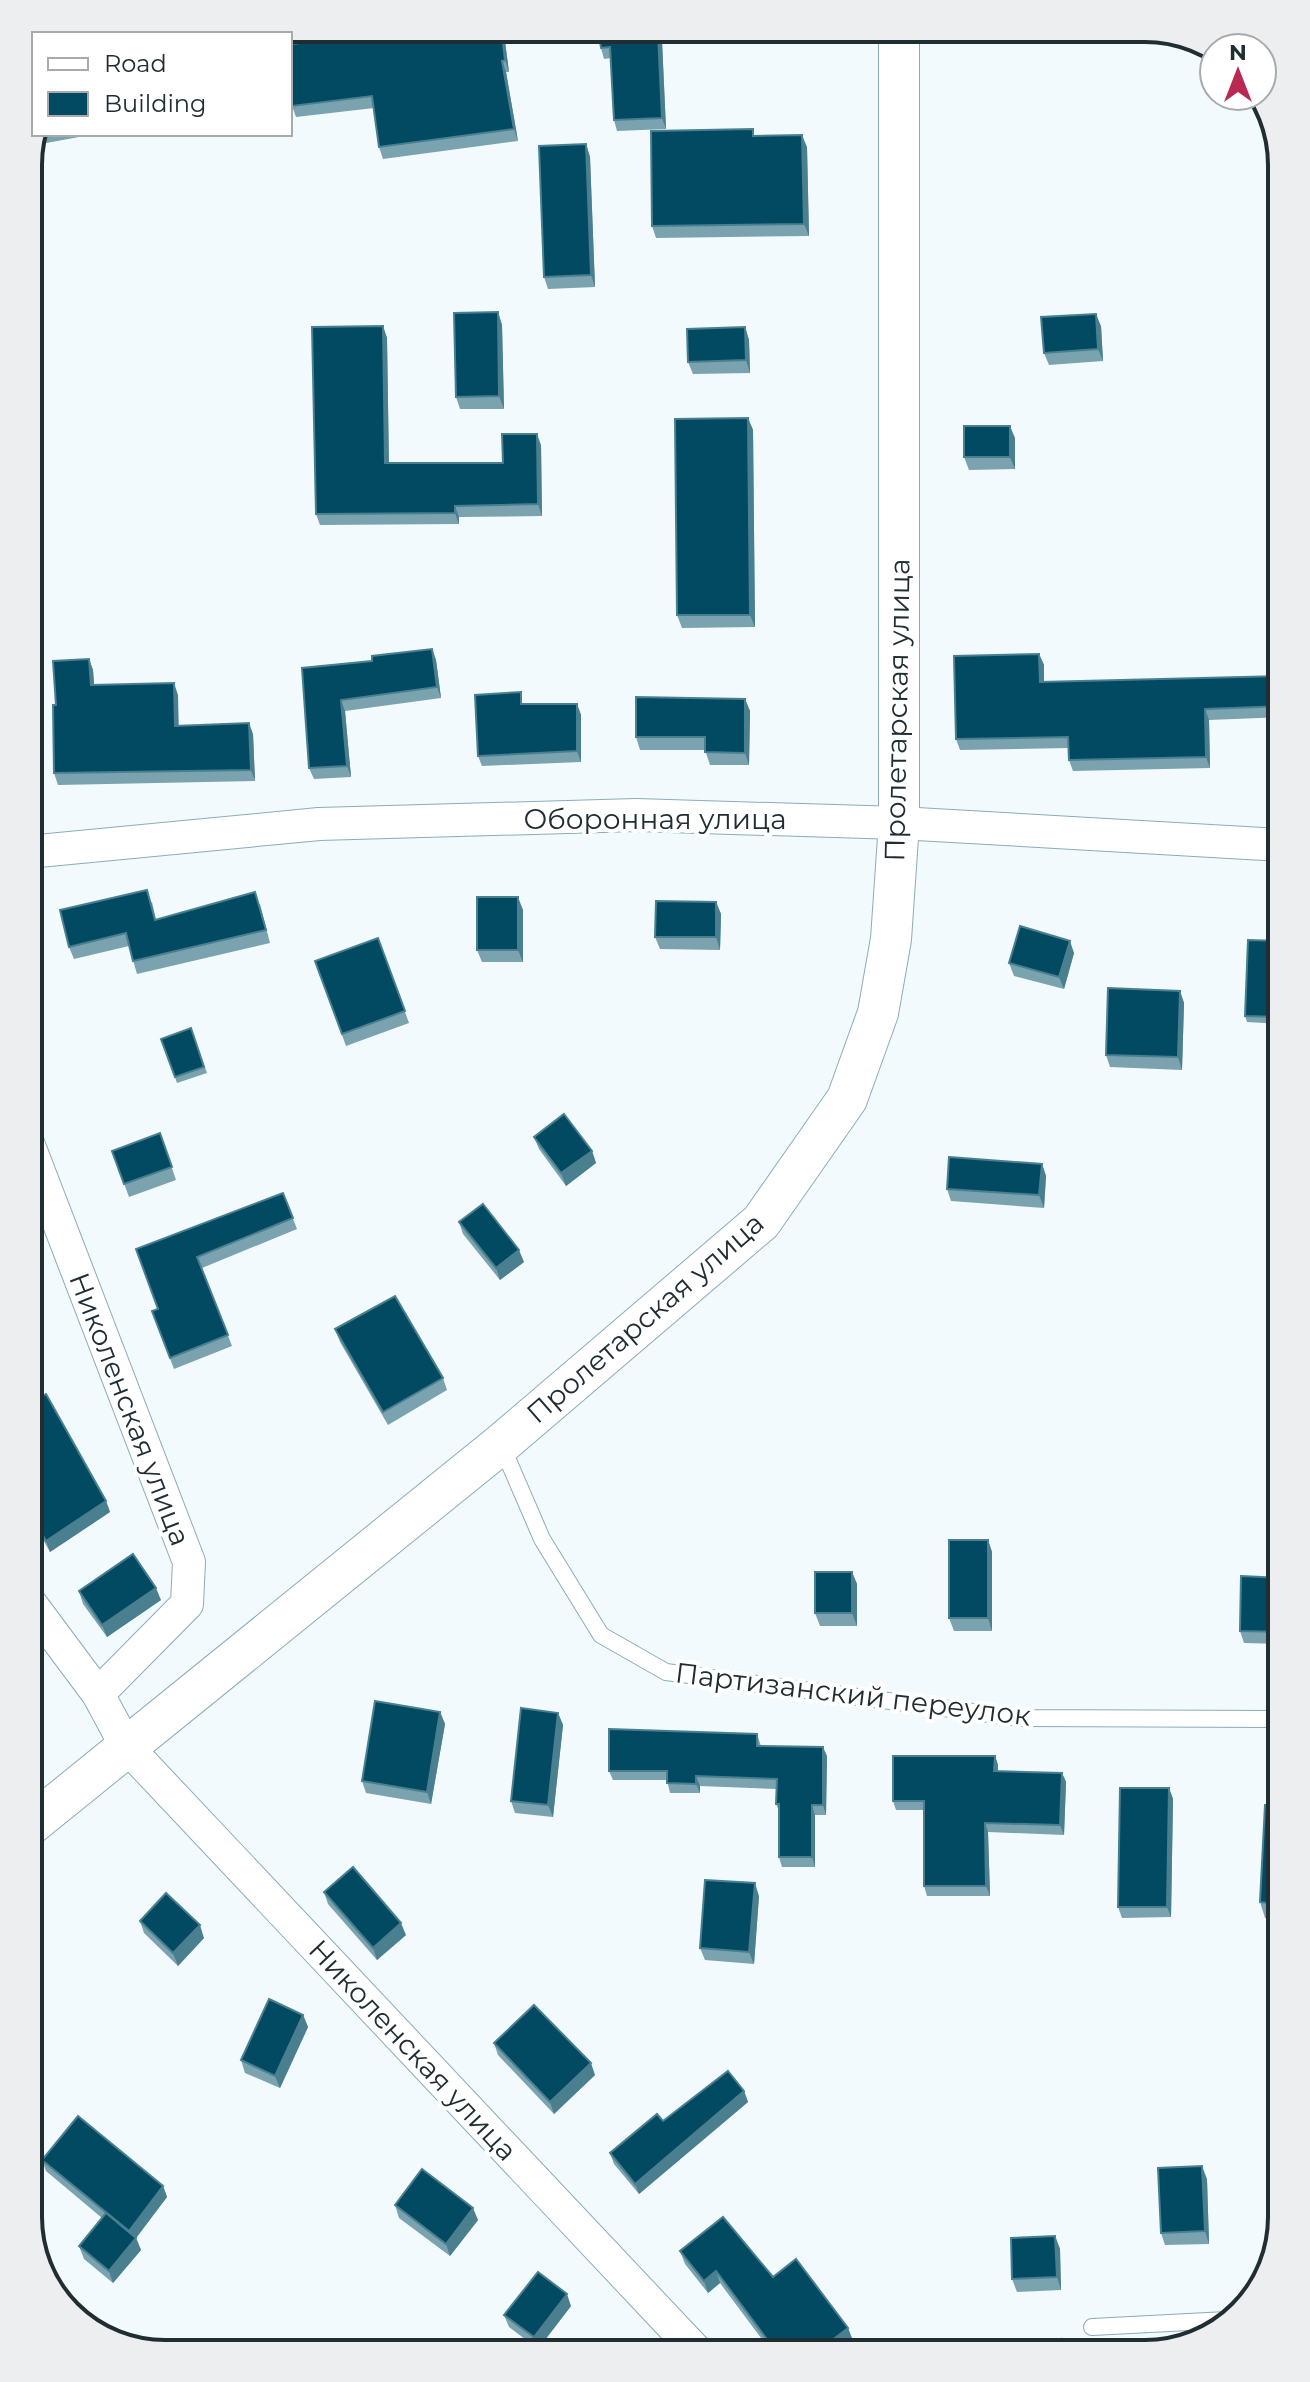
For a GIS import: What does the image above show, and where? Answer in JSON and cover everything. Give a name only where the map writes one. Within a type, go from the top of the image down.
[{"type":"street","name":"Пролетарская улица","points":[[42,1815],[501,1444],[761,1222],[847,1099],[878,1013],[891,939],[899,823],[899,42]]},
{"type":"street","name":"Оборонная улица","points":[[42,851],[335,824],[636,815],[899,823],[1268,844]]},
{"type":"street","name":"Николенская улица","points":[[42,1179],[189,1562],[187,1604],[98,1694]]},
{"type":"street","name":"Николенская улица","points":[[42,1619],[98,1694],[126,1746],[686,2340]]},
{"type":"lane","name":"Партизанский переулок","points":[[501,1444],[542,1539],[601,1635],[666,1672],[1020,1718],[1268,1719]]},
{"type":"lane","points":[[1092,2327],[1211,2321]]},
{"type":"path","points":[[1063,2340],[1092,2327]]},
{"type":"building","points":[[503,42],[505,60],[502,61],[514,129],[379,147],[372,96],[292,106],[292,44]]},
{"type":"building","points":[[600,42],[658,42],[662,118],[614,120],[610,47],[601,48]]},
{"type":"building","points":[[753,129],[753,136],[802,135],[804,224],[652,226],[651,131]]},
{"type":"building","points":[[586,144],[591,275],[544,277],[539,146]]},
{"type":"building","points":[[498,312],[499,396],[456,397],[454,313]]},
{"type":"building","points":[[1096,314],[1098,349],[1044,353],[1041,317]]},
{"type":"building","points":[[383,326],[385,463],[503,463],[502,434],[537,434],[538,504],[455,506],[455,513],[316,514],[312,327]]},
{"type":"building","points":[[745,327],[746,360],[688,362],[687,329]]},
{"type":"building","points":[[748,418],[750,615],[677,615],[675,419]]},
{"type":"building","points":[[964,426],[1010,426],[1010,457],[964,457]]},
{"type":"building","points":[[432,649],[437,687],[341,700],[347,766],[309,768],[302,668],[372,661],[372,656]]},
{"type":"building","points":[[1039,654],[1040,682],[1268,676],[1268,707],[1205,709],[1206,757],[1069,760],[1068,737],[956,739],[954,656]]},
{"type":"building","points":[[89,659],[91,685],[174,683],[175,726],[249,723],[251,770],[54,773],[53,705],[56,705],[53,661]]},
{"type":"building","points":[[521,692],[521,704],[577,704],[577,751],[478,756],[475,695]]},
{"type":"building","points":[[636,697],[745,699],[745,753],[705,752],[705,737],[636,737]]},
{"type":"building","points":[[147,890],[155,920],[255,892],[266,930],[133,961],[126,933],[69,947],[60,910]]},
{"type":"building","points":[[477,897],[518,897],[518,950],[477,950]]},
{"type":"building","points":[[656,901],[716,902],[716,937],[655,937]]},
{"type":"building","points":[[1020,926],[1070,941],[1059,977],[1009,963]]},
{"type":"building","points":[[378,938],[405,1011],[342,1034],[315,961]]},
{"type":"building","points":[[1248,940],[1268,941],[1268,1017],[1245,1016]]},
{"type":"building","points":[[1108,988],[1180,991],[1178,1057],[1106,1055]]},
{"type":"building","points":[[191,1028],[204,1067],[175,1077],[161,1039]]},
{"type":"building","points":[[564,1114],[592,1151],[561,1173],[534,1137]]},
{"type":"building","points":[[160,1133],[172,1167],[124,1184],[112,1151]]},
{"type":"building","points":[[949,1157],[1042,1164],[1039,1195],[947,1189]]},
{"type":"building","points":[[283,1193],[293,1218],[197,1257],[228,1335],[170,1358],[152,1311],[158,1309],[136,1249]]},
{"type":"building","points":[[483,1204],[519,1250],[496,1268],[459,1222]]},
{"type":"building","points":[[395,1296],[443,1378],[383,1412],[335,1329]]},
{"type":"building","points":[[46,1394],[106,1501],[46,1541],[42,1534],[42,1396]]},
{"type":"building","points":[[949,1540],[988,1540],[988,1618],[949,1618]]},
{"type":"building","points":[[133,1554],[156,1588],[102,1625],[79,1591]]},
{"type":"building","points":[[815,1572],[852,1572],[852,1613],[815,1613]]},
{"type":"building","points":[[1241,1576],[1268,1577],[1268,1632],[1240,1631]]},
{"type":"building","points":[[375,1701],[440,1712],[427,1792],[362,1781]]},
{"type":"building","points":[[521,1708],[558,1713],[548,1805],[511,1801]]},
{"type":"building","points":[[609,1729],[757,1734],[757,1746],[823,1747],[823,1805],[812,1805],[812,1857],[779,1857],[777,1779],[696,1776],[696,1784],[667,1783],[667,1771],[609,1771]]},
{"type":"building","points":[[893,1756],[995,1756],[994,1771],[1062,1773],[1060,1825],[985,1823],[986,1886],[924,1886],[924,1801],[893,1801]]},
{"type":"building","points":[[1120,1788],[1169,1788],[1167,1907],[1118,1907]]},
{"type":"building","points":[[1265,1805],[1268,1805],[1268,1903],[1260,1902]]},
{"type":"building","points":[[353,1867],[401,1923],[373,1948],[324,1892]]},
{"type":"building","points":[[705,1880],[755,1883],[749,1952],[700,1948]]},
{"type":"building","points":[[166,1893],[200,1925],[173,1953],[140,1921]]},
{"type":"building","points":[[269,1999],[303,2015],[275,2076],[241,2060]]},
{"type":"building","points":[[534,2005],[591,2063],[550,2102],[494,2043]]},
{"type":"building","points":[[728,2071],[744,2091],[635,2184],[610,2153],[657,2114],[663,2121]]},
{"type":"building","points":[[78,2116],[163,2186],[129,2231],[42,2160]]},
{"type":"building","points":[[1202,2166],[1205,2231],[1161,2233],[1158,2168]]},
{"type":"building","points":[[422,2169],[473,2208],[446,2244],[395,2205]]},
{"type":"building","points":[[106,2213],[136,2238],[109,2271],[79,2246]]},
{"type":"building","points":[[723,2217],[773,2277],[796,2259],[848,2328],[832,2340],[768,2340],[716,2271],[704,2281],[680,2251]]},
{"type":"building","points":[[1055,2236],[1057,2277],[1012,2279],[1011,2238]]},
{"type":"building","points":[[538,2272],[567,2294],[534,2337],[504,2315]]}]
